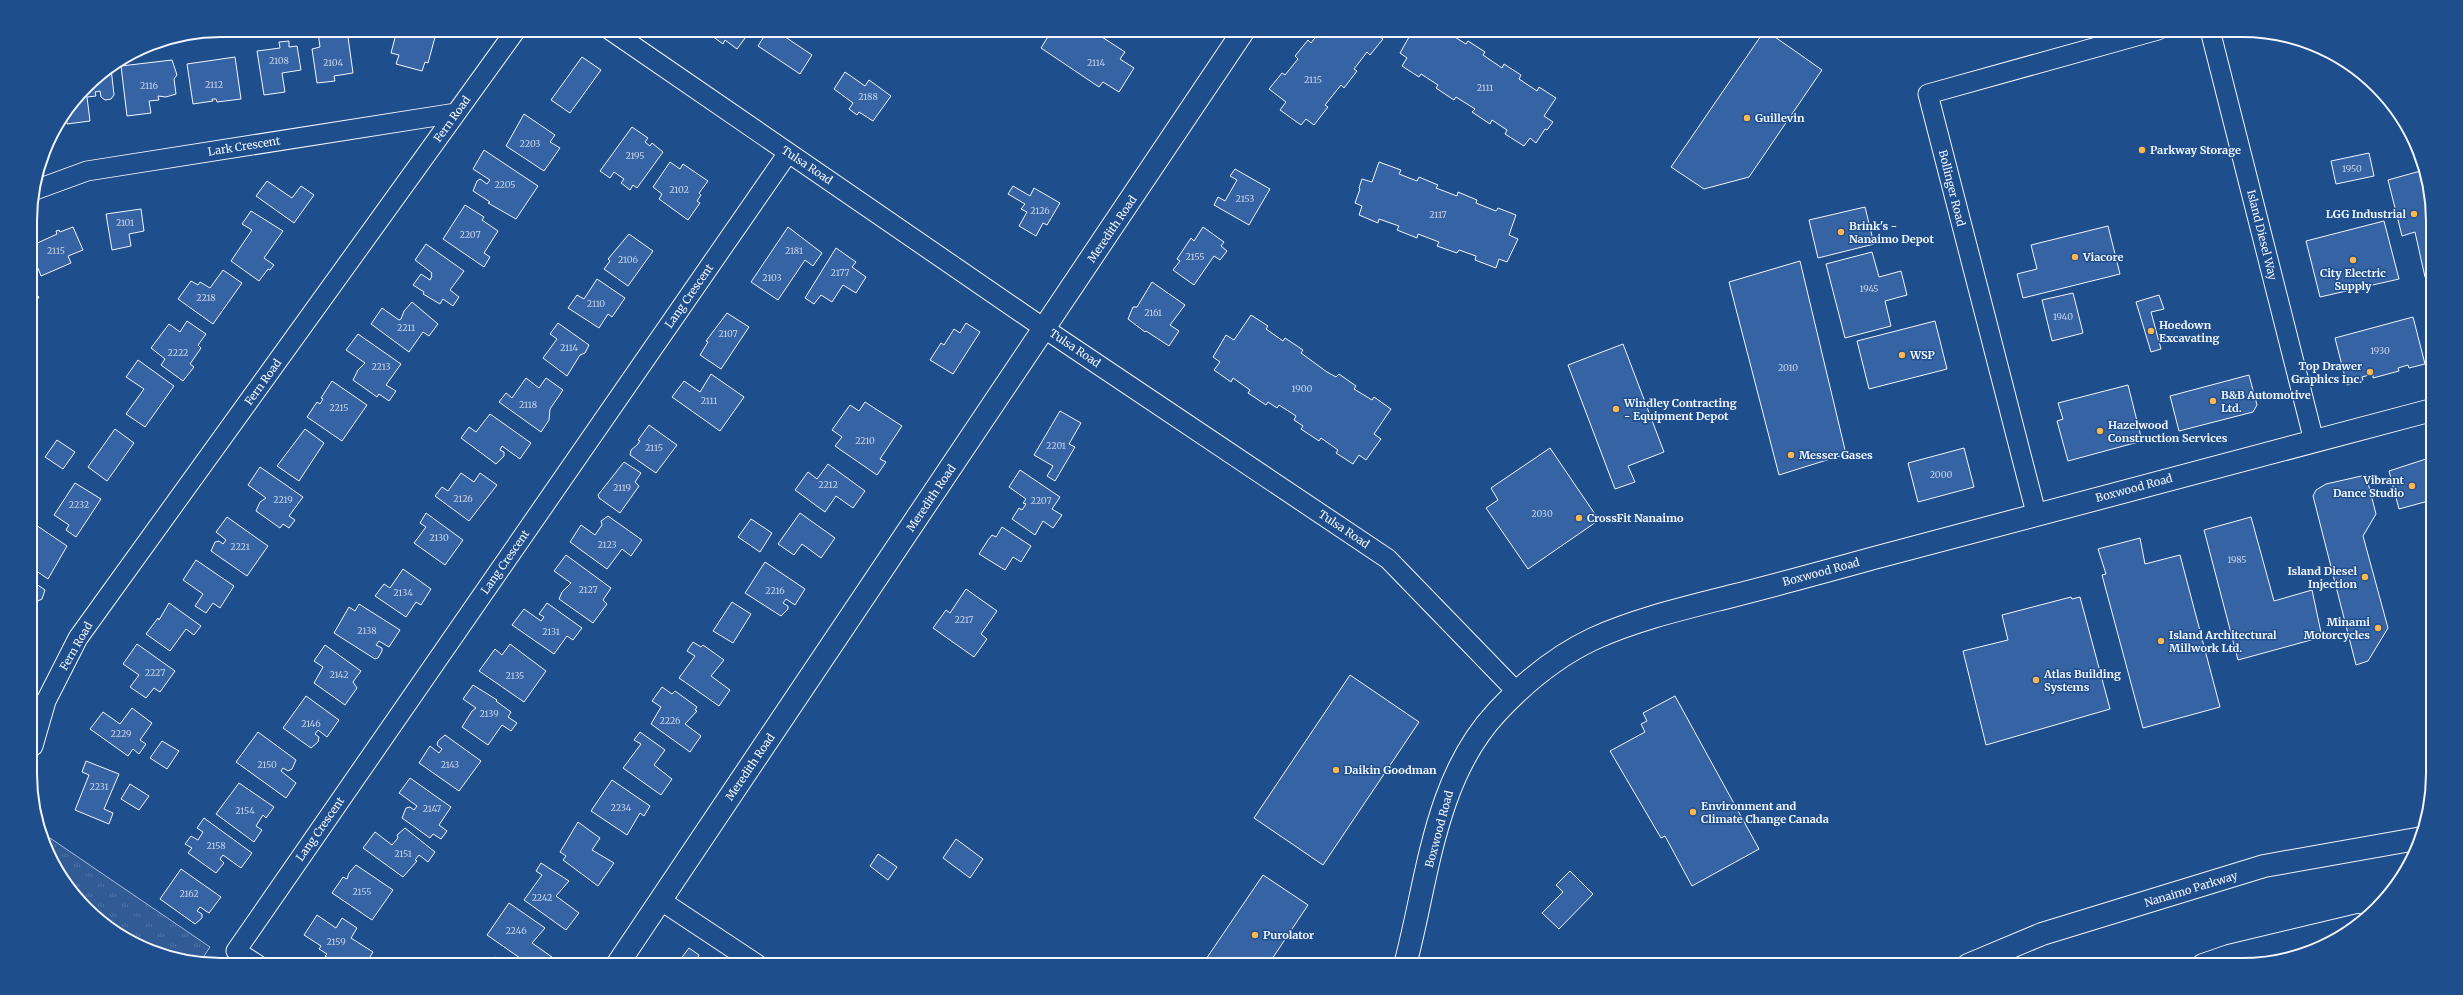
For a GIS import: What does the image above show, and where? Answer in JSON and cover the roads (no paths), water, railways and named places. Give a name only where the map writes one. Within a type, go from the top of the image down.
[{"type":"main road","name":"Meredith Road","points":[[621,958],[1045,329],[1239,37]]},
{"type":"main road","name":"Boxwood Road","points":[[1407,958],[1433,848],[1452,782],[1476,738],[1496,713],[1518,692],[1563,656],[1591,640],[1663,614],[2036,513],[2426,412]]},
{"type":"main road","name":"Nanaimo Parkway","points":[[1985,958],[2042,934],[2264,866],[2414,839]]},
{"type":"main road","points":[[2223,958],[2340,930]]},
{"type":"street","name":"Fern Road","points":[[37,732],[46,701],[78,638],[511,37]]},
{"type":"street","name":"Tulsa Road","points":[[620,37],[1045,329],[1388,559],[1518,692]]},
{"type":"street","name":"Bollinger Road","points":[[2036,513],[1928,94],[2133,37]]},
{"type":"street","name":"Island Diesel Way","points":[[2212,37],[2314,440]]},
{"type":"street","name":"Lark Crescent","points":[[41,188],[87,171],[456,112]]},
{"type":"street","name":"Lang Crescent","points":[[247,958],[236,951],[788,153]]},
{"type":"street","points":[[660,900],[747,958]]},
{"type":"place","name":"Guillevin","points":[[1747,118]]},
{"type":"place","name":"Parkway Storage","points":[[2142,150]]},
{"type":"place","name":"LGG Industrial","points":[[2414,214]]},
{"type":"place","name":"Brink's - Nanaimo Depot","points":[[1841,232]]},
{"type":"place","name":"Viacore","points":[[2075,257]]},
{"type":"place","name":"City Electric Supply","points":[[2353,260]]},
{"type":"place","name":"Hoedown Excavating","points":[[2151,331]]},
{"type":"place","name":"WSP","points":[[1902,355]]},
{"type":"place","name":"Top Drawer Graphics Inc.","points":[[2370,372]]},
{"type":"place","name":"B&B Automotive Ltd.","points":[[2213,401]]},
{"type":"place","name":"Windley Contracting - Equipment Depot","points":[[1616,409]]},
{"type":"place","name":"Hazelwood Construction Services","points":[[2100,431]]},
{"type":"place","name":"Messer Gases","points":[[1791,455]]},
{"type":"place","name":"Vibrant Dance Studio","points":[[2412,486]]},
{"type":"place","name":"CrossFit Nanaimo","points":[[1579,518]]},
{"type":"place","name":"Island Diesel Injection","points":[[2365,577]]},
{"type":"place","name":"Minami Motorcycles","points":[[2378,628]]},
{"type":"place","name":"Island Architectural Millwork Ltd.","points":[[2161,641]]},
{"type":"place","name":"Atlas Building Systems","points":[[2036,680]]},
{"type":"place","name":"Daikin Goodman","points":[[1336,770]]},
{"type":"place","name":"Environment and Climate Change Canada","points":[[1693,812]]},
{"type":"place","name":"Purolator","points":[[1255,935]]}]
